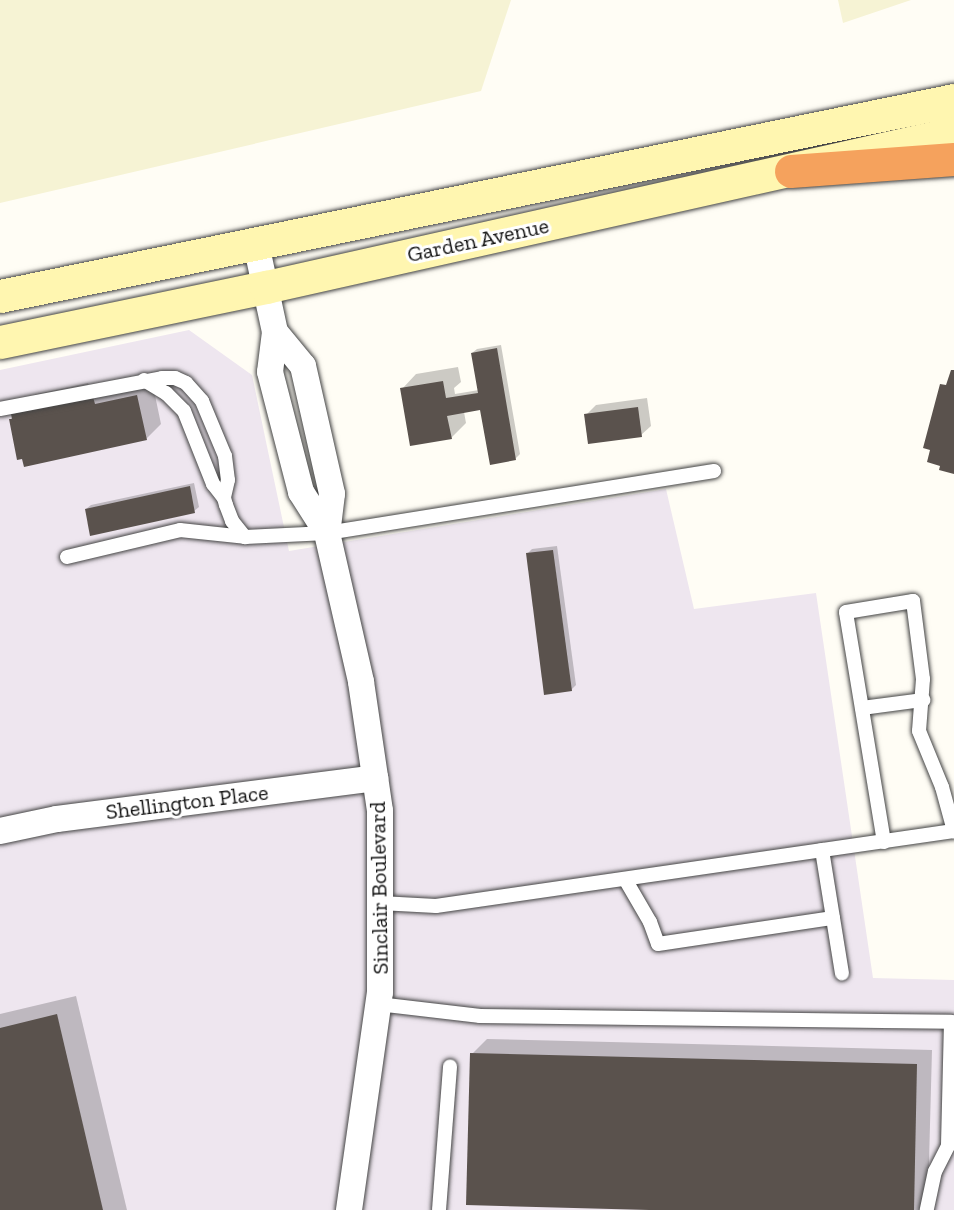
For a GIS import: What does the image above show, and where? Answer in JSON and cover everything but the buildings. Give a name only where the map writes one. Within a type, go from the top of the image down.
[{"type":"highway","points":[[791,171],[954,159]]},
{"type":"main road","name":"Garden Avenue","points":[[0,296],[954,100]]},
{"type":"main road","name":"Garden Avenue","points":[[0,342],[266,287],[954,133]]},
{"type":"street","name":"Sinclair Boulevard","points":[[256,244],[276,332],[303,366],[332,494],[327,533],[361,682],[381,811],[378,1004],[349,1210]]},
{"type":"street","name":"Shellington Place","points":[[0,831],[57,819],[375,778]]},
{"type":"lane","points":[[0,409],[144,380],[174,378],[186,383],[202,401],[225,456],[228,480],[224,498]]},
{"type":"lane","points":[[144,380],[166,393],[184,411],[213,484],[224,498],[232,521],[245,537]]},
{"type":"lane","points":[[67,557],[180,530],[245,537],[327,533],[714,471]]},
{"type":"lane","points":[[380,903],[436,906],[884,842],[954,831],[942,787],[919,732],[923,700],[913,601],[846,612],[884,842]]},
{"type":"lane","points":[[862,708],[923,700]]},
{"type":"lane","points":[[822,850],[842,973]]},
{"type":"lane","points":[[625,879],[650,922],[658,944],[833,918]]},
{"type":"lane","points":[[378,1004],[480,1016],[952,1022],[951,1147],[935,1171],[927,1210]]},
{"type":"lane","points":[[440,1210],[450,1066]]},
{"type":"shaded area","points":[[0,0],[511,0],[481,91],[0,203]]},
{"type":"shaded area","points":[[838,0],[911,0],[843,23]]},
{"type":"shaded area","points":[[189,330],[252,375],[289,551],[666,489],[694,609],[816,593],[873,978],[954,980],[954,1210],[0,1210],[0,370]]}]
